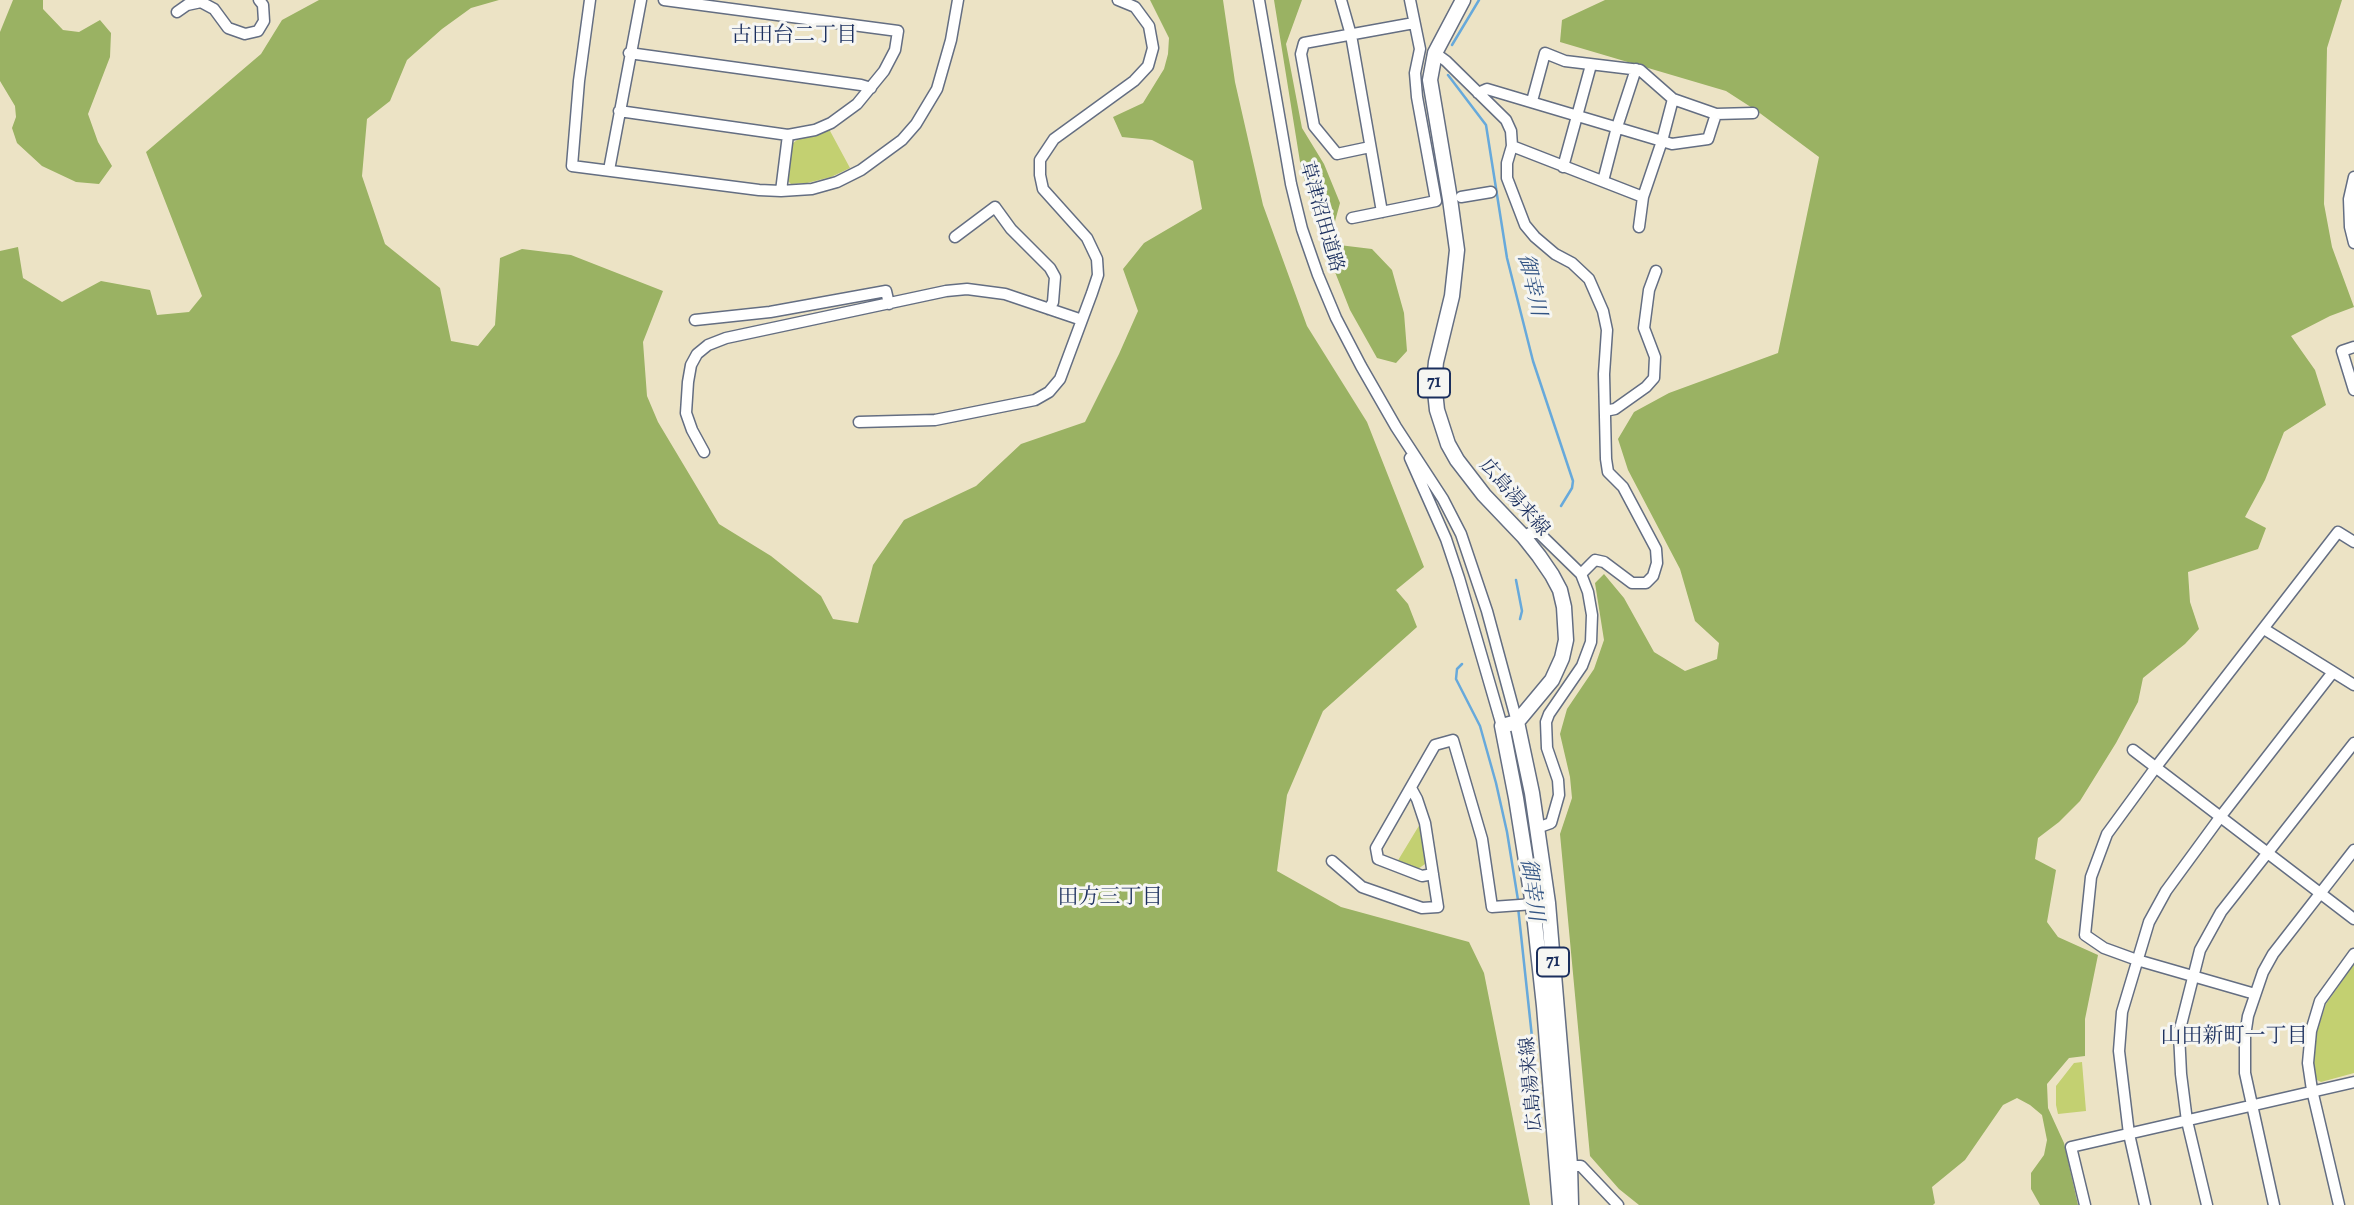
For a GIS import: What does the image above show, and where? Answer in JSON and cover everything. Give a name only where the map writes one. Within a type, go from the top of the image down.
[{"type":"main road","name":"広島湯来線","points":[[1463,0],[1431,66],[1430,88],[1457,250],[1452,296],[1436,362],[1434,382],[1437,410],[1448,444],[1484,495],[1524,537],[1552,575],[1560,590],[1566,624],[1562,658],[1552,680],[1517,722],[1548,903],[1564,1166],[1560,1205]]},
{"type":"main road","points":[[1502,726],[1517,722]]},
{"type":"main road","name":"広島湯来線","points":[[1502,726],[1517,798],[1533,905],[1571,1205]]},
{"type":"street","points":[[177,12],[187,5],[201,2],[214,9],[228,28],[244,34],[258,32],[264,21],[263,5],[259,0]]},
{"type":"street","points":[[590,0],[579,81],[572,166],[781,191],[813,189],[837,182],[861,170],[902,140],[916,124],[937,89],[951,40],[958,0]]},
{"type":"street","points":[[609,170],[640,0]]},
{"type":"street","points":[[619,111],[788,135],[815,130],[831,123],[857,104],[884,71],[895,50],[898,31],[664,0]]},
{"type":"street","points":[[859,422],[935,420],[1034,400],[1049,392],[1060,379],[1098,275],[1097,259],[1087,238],[1043,189],[1040,160],[1054,139],[1134,81],[1148,66],[1153,48],[1149,26],[1135,7],[1118,0]]},
{"type":"street","name":"草津沼田道路","points":[[1259,0],[1302,229],[1336,318],[1396,427]]},
{"type":"street","points":[[1341,0],[1351,36],[1382,212]]},
{"type":"street","points":[[1352,218],[1438,201],[1417,97],[1415,73],[1420,49],[1410,0]]},
{"type":"street","points":[[1370,148],[1337,154],[1314,126],[1301,54],[1304,43],[1414,23]]},
{"type":"street","points":[[629,53],[871,88]]},
{"type":"street","points":[[1436,53],[1506,120],[1511,131],[1512,146],[1507,163],[1507,178],[1525,225],[1555,254],[1573,263],[1589,279],[1603,311],[1607,330],[1605,411],[1608,472],[1623,487],[1656,549],[1657,563],[1653,576],[1646,583],[1632,583],[1604,562],[1595,560],[1581,574]]},
{"type":"street","points":[[1532,101],[1545,53],[1565,61],[1640,70],[1672,99],[1716,114],[1753,113]]},
{"type":"street","points":[[1563,167],[1591,65]]},
{"type":"street","points":[[1602,181],[1636,69]]},
{"type":"street","points":[[1478,93],[1487,89],[1672,144],[1709,139],[1716,114]]},
{"type":"street","points":[[1639,227],[1643,197],[1662,141],[1672,99]]},
{"type":"street","points":[[781,191],[788,135]]},
{"type":"street","points":[[1512,146],[1643,197]]},
{"type":"street","points":[[2353,182],[2349,199],[2353,239]]},
{"type":"street","points":[[1461,197],[1491,192]]},
{"type":"street","points":[[955,237],[995,207],[1018,237],[1051,268],[1055,277],[1053,302],[1049,309]]},
{"type":"street","points":[[1605,411],[1615,409],[1654,378],[1655,357],[1644,328],[1649,290],[1656,271]]},
{"type":"street","points":[[704,452],[686,412],[691,365],[697,354],[708,345],[726,338],[946,291],[967,289],[1005,294],[1082,320]]},
{"type":"street","points":[[695,320],[770,312],[886,291],[889,304]]},
{"type":"street","points":[[2354,347],[2342,351],[2354,390]]},
{"type":"street","points":[[1396,427],[1443,499],[1461,534],[1487,611],[1517,722]]},
{"type":"street","points":[[1396,427],[1433,509],[1459,578],[1502,726]]},
{"type":"street","points":[[2255,995],[2137,960],[2104,948],[2085,935],[2091,877],[2107,834],[2338,532],[2354,542]]},
{"type":"street","points":[[1524,537],[1530,533],[1539,533],[1581,574],[1592,615],[1591,642],[1582,666],[1546,722],[1547,748],[1558,780],[1559,795],[1551,823],[1537,828]]},
{"type":"street","points":[[2264,629],[2354,685]]},
{"type":"street","points":[[2145,1205],[2129,1134],[2119,1051],[2122,1012],[2149,922],[2166,891],[2221,816],[2333,672]]},
{"type":"street","points":[[1433,874],[1422,876],[1378,859],[1376,848],[1435,745],[1453,740],[1482,839],[1492,907],[1548,903]]},
{"type":"street","points":[[2207,1205],[2187,1121],[2180,1074],[2179,1033],[2200,950],[2221,912],[2354,743]]},
{"type":"street","points":[[2133,750],[2354,919]]},
{"type":"street","points":[[1332,861],[1362,887],[1422,908],[1438,907],[1425,823],[1418,799],[1411,788]]},
{"type":"street","points":[[2274,1205],[2250,1105],[2244,1054],[2245,1036],[2255,995],[2273,954],[2354,850]]},
{"type":"street","points":[[2339,1205],[2308,1063],[2311,1031],[2320,1001],[2354,954]]},
{"type":"street","points":[[2085,1205],[2071,1147],[2354,1082]]},
{"type":"street","points":[[1564,1166],[1581,1166],[1618,1205]]},
{"type":"green space","points":[[13,0],[43,0],[43,9],[63,30],[79,32],[100,20],[111,33],[110,57],[88,114],[98,142],[112,166],[99,184],[76,182],[42,166],[17,143],[12,128],[16,117],[15,106],[0,81],[0,32]]},
{"type":"green space","points":[[319,0],[499,0],[471,8],[407,60],[390,101],[367,119],[362,176],[385,244],[440,288],[451,341],[478,346],[495,325],[500,258],[522,249],[571,255],[663,291],[643,342],[647,396],[658,422],[719,524],[771,556],[821,596],[833,619],[858,623],[873,565],[904,520],[976,486],[1021,444],[1085,422],[1138,311],[1123,269],[1144,243],[1202,209],[1193,161],[1152,140],[1122,137],[1113,117],[1143,103],[1164,69],[1169,38],[1150,0],[1223,0],[1235,82],[1263,205],[1307,326],[1367,422],[1424,567],[1396,590],[1408,604],[1417,627],[1323,711],[1287,795],[1277,871],[1341,907],[1469,942],[1484,973],[1530,1205],[0,1205],[0,251],[18,247],[23,278],[62,302],[101,281],[150,290],[157,315],[189,312],[202,296],[146,152],[261,54],[282,20]]},
{"type":"green space","points":[[1274,0],[1302,0],[1286,44],[1302,128],[1324,164],[1340,203],[1334,225],[1339,245],[1372,249],[1392,270],[1404,313],[1407,351],[1396,363],[1377,358],[1350,310],[1320,234],[1301,168]]},
{"type":"green space","points":[[1605,0],[2342,0],[2327,48],[2324,204],[2332,247],[2354,307],[2291,336],[2315,370],[2326,405],[2284,432],[2265,480],[2245,517],[2266,528],[2258,549],[2188,572],[2190,602],[2199,629],[2143,678],[2138,702],[2080,801],[2038,838],[2035,859],[2056,870],[2047,922],[2058,937],[2098,955],[2085,1019],[2085,1056],[2069,1058],[2047,1084],[2048,1108],[2064,1143],[2078,1205],[2040,1205],[2031,1189],[2031,1173],[2044,1155],[2047,1140],[2042,1115],[2017,1098],[2003,1105],[1965,1160],[1932,1187],[1935,1203],[1933,1205],[1639,1205],[1619,1189],[1590,1156],[1560,834],[1572,798],[1560,734],[1567,709],[1594,669],[1604,640],[1595,583],[1604,574],[1624,598],[1654,652],[1685,671],[1717,659],[1719,643],[1695,621],[1680,569],[1628,470],[1618,439],[1634,412],[1669,393],[1778,353],[1819,157],[1726,91],[1560,42],[1562,20]]},
{"type":"green space","points":[[829,129],[850,168],[831,177],[791,184],[787,180],[792,144]]},
{"type":"green space","points":[[1420,824],[1425,864],[1418,869],[1397,862]]},
{"type":"green space","points":[[2354,964],[2354,1073],[2321,1082],[2315,1079],[2317,1031],[2326,1004]]},
{"type":"green space","points":[[2082,1062],[2086,1111],[2058,1114],[2056,1086],[2074,1063]]},
{"type":"waterway","name":"御幸川","points":[[1452,45],[1479,0]]},
{"type":"waterway","name":"御幸川","points":[[1448,75],[1486,125],[1507,258],[1533,361],[1573,481],[1572,488],[1561,506]]},
{"type":"waterway","name":"御幸川","points":[[1516,580],[1522,611],[1520,619]]},
{"type":"waterway","name":"御幸川","points":[[1462,664],[1457,669],[1456,679],[1480,726],[1496,783],[1518,900]]},
{"type":"waterway","name":"御幸川","points":[[1518,907],[1542,1130]]},
{"type":"district","name":"古田台二丁目","points":[[794,36]]},
{"type":"district","name":"田方三丁目","points":[[1110,898]]},
{"type":"district","name":"山田新町一丁目","points":[[2234,1037]]}]
